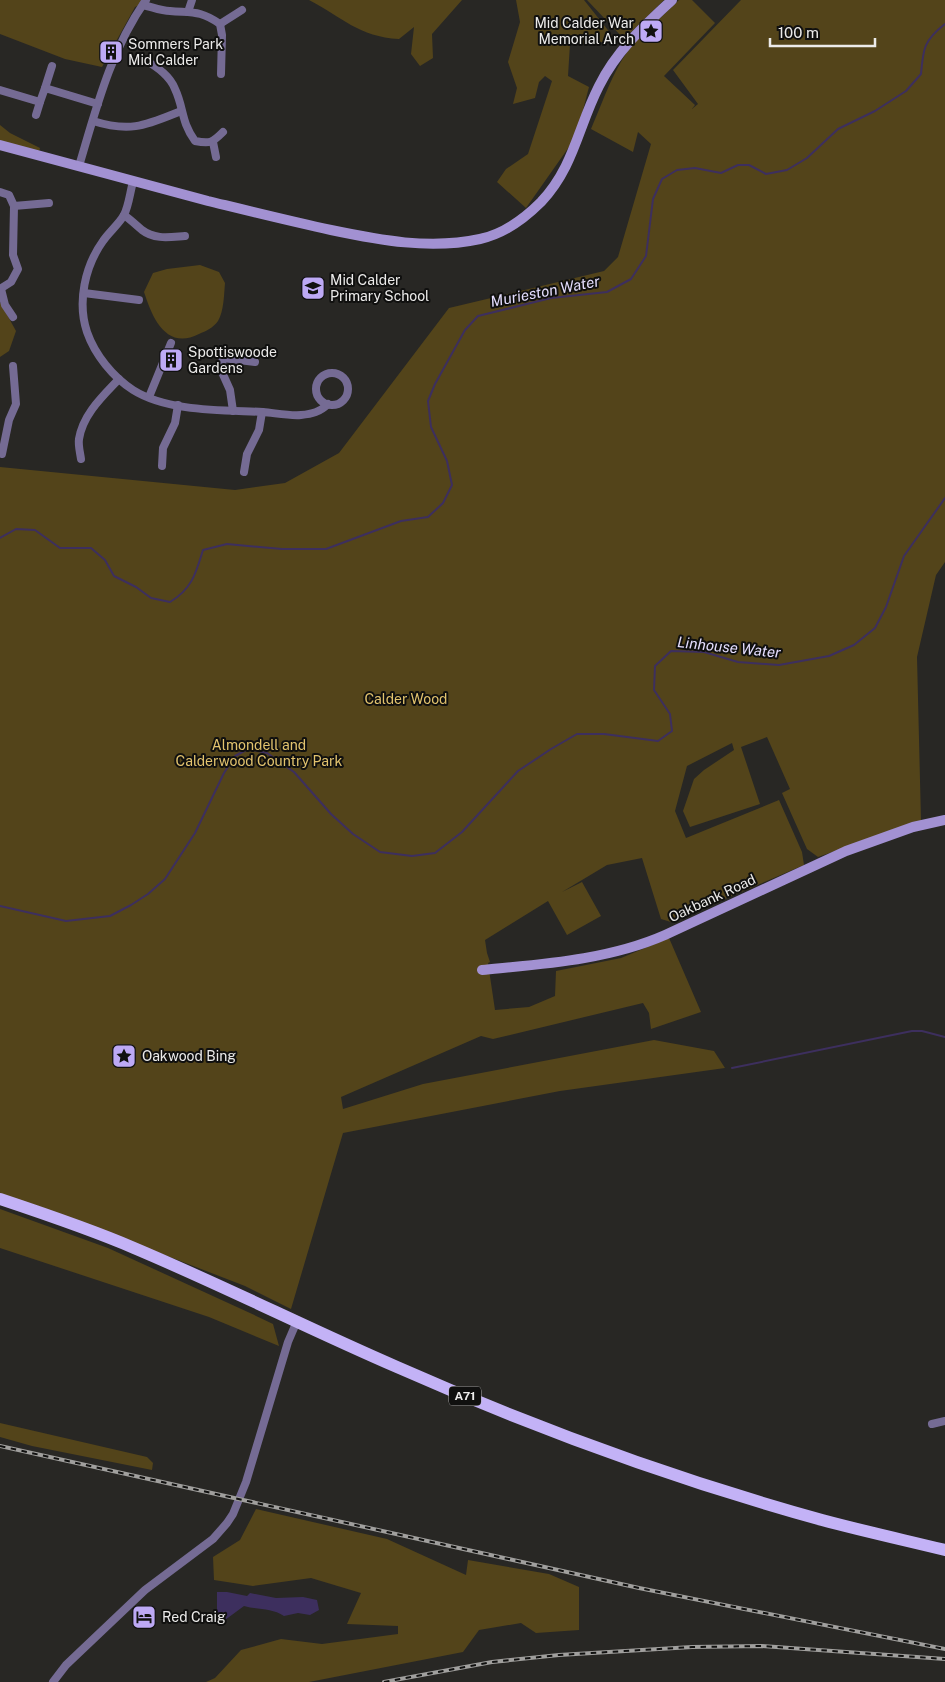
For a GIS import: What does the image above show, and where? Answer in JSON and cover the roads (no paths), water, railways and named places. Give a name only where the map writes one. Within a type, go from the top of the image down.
[{"type":"main road","name":"A71","points":[[0,1199],[133,1247],[396,1367],[498,1410],[644,1464],[737,1495],[823,1520],[945,1550]]},
{"type":"street","points":[[188,12],[192,0]]},
{"type":"street","points":[[0,145],[133,182],[287,221],[362,237],[394,242],[438,244],[481,239],[501,232],[520,221],[541,202],[559,180],[572,156],[598,88],[616,57],[628,42],[672,0]]},
{"type":"street","points":[[79,166],[109,69],[126,30],[144,2],[169,11],[196,12],[211,17],[220,24],[222,35],[218,62],[222,74]]},
{"type":"street","points":[[220,24],[242,10]]},
{"type":"street","points":[[147,61],[162,71],[175,88],[187,129],[195,141],[213,142],[223,132]]},
{"type":"street","points":[[36,115],[52,66]]},
{"type":"street","points":[[45,88],[98,104]]},
{"type":"street","points":[[0,90],[40,102]]},
{"type":"street","points":[[93,121],[110,126],[132,128],[181,111]]},
{"type":"street","points":[[213,142],[216,157]]},
{"type":"street","points":[[133,182],[124,215],[103,240],[93,256],[86,276],[84,293],[87,332],[99,356],[119,379],[149,398],[178,405],[300,416],[322,410],[328,404],[339,403],[343,400],[347,390],[344,379],[334,373],[322,376],[317,383],[317,394],[321,400],[328,404]]},
{"type":"street","points":[[0,192],[9,195],[14,206],[13,255],[18,269],[11,282],[1,289],[5,305],[13,317]]},
{"type":"street","points":[[14,206],[49,203]]},
{"type":"street","points":[[124,215],[143,232],[153,236],[163,238],[185,236]]},
{"type":"street","points":[[84,293],[139,300]]},
{"type":"street","points":[[149,398],[171,343]]},
{"type":"street","points":[[233,411],[230,390],[222,370],[223,358],[255,362]]},
{"type":"street","points":[[2,454],[9,420],[16,404],[13,366]]},
{"type":"street","points":[[81,459],[79,440],[83,427],[92,409],[119,379]]},
{"type":"street","points":[[162,466],[163,448],[175,422],[178,405]]},
{"type":"street","points":[[244,472],[249,465],[247,454],[259,430],[262,412]]},
{"type":"street","points":[[0,422],[9,420]]},
{"type":"street","name":"Oakbank Road","points":[[482,970],[570,960],[613,952],[652,940],[846,852],[913,827],[945,820]]},
{"type":"street","points":[[52,1682],[66,1665],[145,1590],[213,1539],[227,1523],[233,1514],[246,1482],[288,1342],[298,1321]]},
{"type":"street","points":[[932,1424],[945,1421]]},
{"type":"waterway","name":"Murieston Water","points":[[0,538],[16,529],[35,530],[60,548],[91,548],[105,560],[114,576],[136,587],[151,598],[170,602],[183,592],[192,580],[203,550],[227,544],[282,549],[326,549],[401,521],[428,517],[443,503],[452,485],[447,461],[431,427],[428,401],[435,384],[465,330],[478,316],[551,298],[607,292],[631,279],[646,256],[653,199],[662,179],[677,170],[695,168],[721,173],[738,165],[749,165],[766,174],[787,170],[807,158],[838,129],[875,111],[906,91],[921,74],[924,51],[929,40],[945,24]]},
{"type":"waterway","name":"Linhouse Water","points":[[0,906],[66,921],[110,916],[131,905],[148,894],[165,879],[195,833],[224,773],[235,756],[248,749],[267,753],[294,772],[331,814],[353,834],[380,852],[412,856],[435,853],[462,832],[518,771],[577,734],[604,734],[658,741],[672,731],[670,714],[654,690],[655,666],[671,651],[704,652],[738,662],[779,665],[829,656],[854,645],[875,628],[886,607],[904,556],[945,498]]},
{"type":"waterway","points":[[732,1068],[912,1031],[922,1031],[945,1037]]},
{"type":"railway","points":[[0,1446],[639,1588],[945,1649]]},
{"type":"railway","points":[[384,1682],[492,1662],[559,1655],[692,1647],[762,1646],[945,1659]]},
{"type":"place","name":"Mid Calder War Memorial Arch","points":[[651,31]]},
{"type":"place","name":"Sommers Park Mid Calder","points":[[111,52]]},
{"type":"place","name":"Mid Calder Primary School","points":[[313,288]]},
{"type":"place","name":"Spottiswoode Gardens","points":[[171,360]]},
{"type":"place","name":"Oakwood Bing","points":[[124,1056]]},
{"type":"place","name":"Red Craig","points":[[144,1617]]},
{"type":"park label","name":"Calder Wood","points":[[406,699]]},
{"type":"park label","name":"Almondell and Calderwood Country Park","points":[[259,754]]}]
